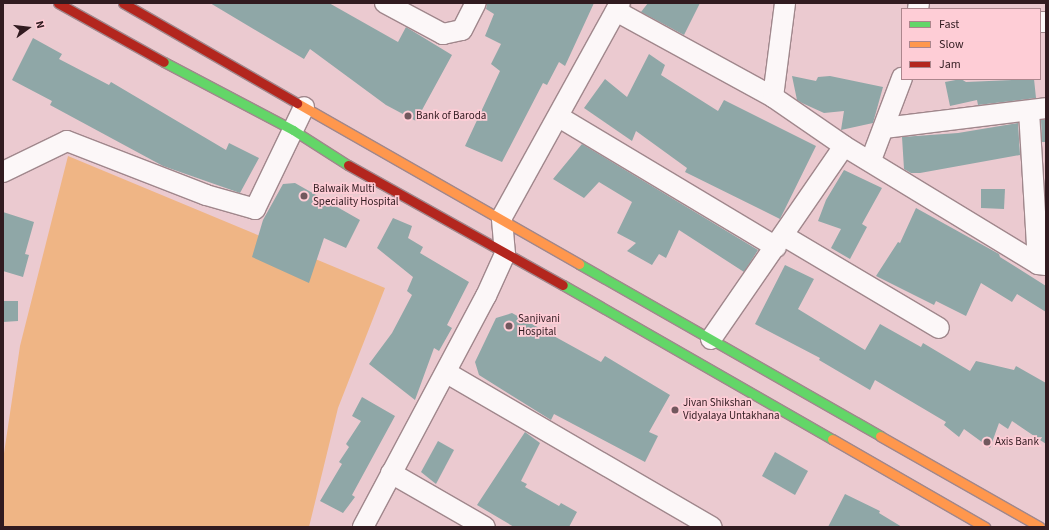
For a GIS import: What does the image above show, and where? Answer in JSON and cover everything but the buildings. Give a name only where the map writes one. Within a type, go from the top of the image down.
[{"type":"main road","points":[[58,3],[177,70],[293,130],[373,181],[676,348],[985,527]]},
{"type":"main road","points":[[123,3],[304,107],[502,217],[1040,527]]},
{"type":"street","points":[[385,3],[443,34],[462,30],[476,3]]},
{"type":"street","points":[[773,97],[785,3]]},
{"type":"street","points":[[363,527],[391,473],[447,374],[505,254],[502,217],[559,118],[618,7],[773,97],[844,146],[871,160],[1042,265]]},
{"type":"street","points":[[871,160],[901,80]]},
{"type":"street","points":[[3,172],[67,141],[206,195],[256,209],[304,107]]},
{"type":"street","points":[[884,128],[1038,110],[1042,265]]},
{"type":"street","points":[[559,118],[939,328]]},
{"type":"street","points":[[710,338],[780,241],[844,146]]},
{"type":"street","points":[[447,374],[712,527]]},
{"type":"street","points":[[391,473],[485,527]]},
{"type":"shaded area","points":[[68,156],[385,288],[338,408],[309,527],[3,527],[3,460],[20,346]]},
{"type":"traffic: fast","points":[[164,62],[293,130],[348,165]]},
{"type":"traffic: fast","points":[[579,264],[880,436]]},
{"type":"traffic: fast","points":[[563,285],[832,439]]},
{"type":"traffic: slow","points":[[297,103],[579,264]]},
{"type":"traffic: slow","points":[[880,436],[1040,527]]},
{"type":"traffic: slow","points":[[832,439],[985,527]]},
{"type":"traffic: jam","points":[[58,3],[164,62]]},
{"type":"traffic: jam","points":[[123,3],[297,103]]},
{"type":"traffic: jam","points":[[348,165],[563,285]]},
{"type":"place","name":"Bank of Baroda","points":[[408,116]]},
{"type":"place","name":"Balwaik Multi Speciality Hospital","points":[[304,196]]},
{"type":"place","name":"Sanjivani Hospital","points":[[509,326]]},
{"type":"place","name":"Jivan Shikshan Vidyalaya Untakhana","points":[[675,410]]},
{"type":"place","name":"Axis Bank","points":[[987,442]]}]
